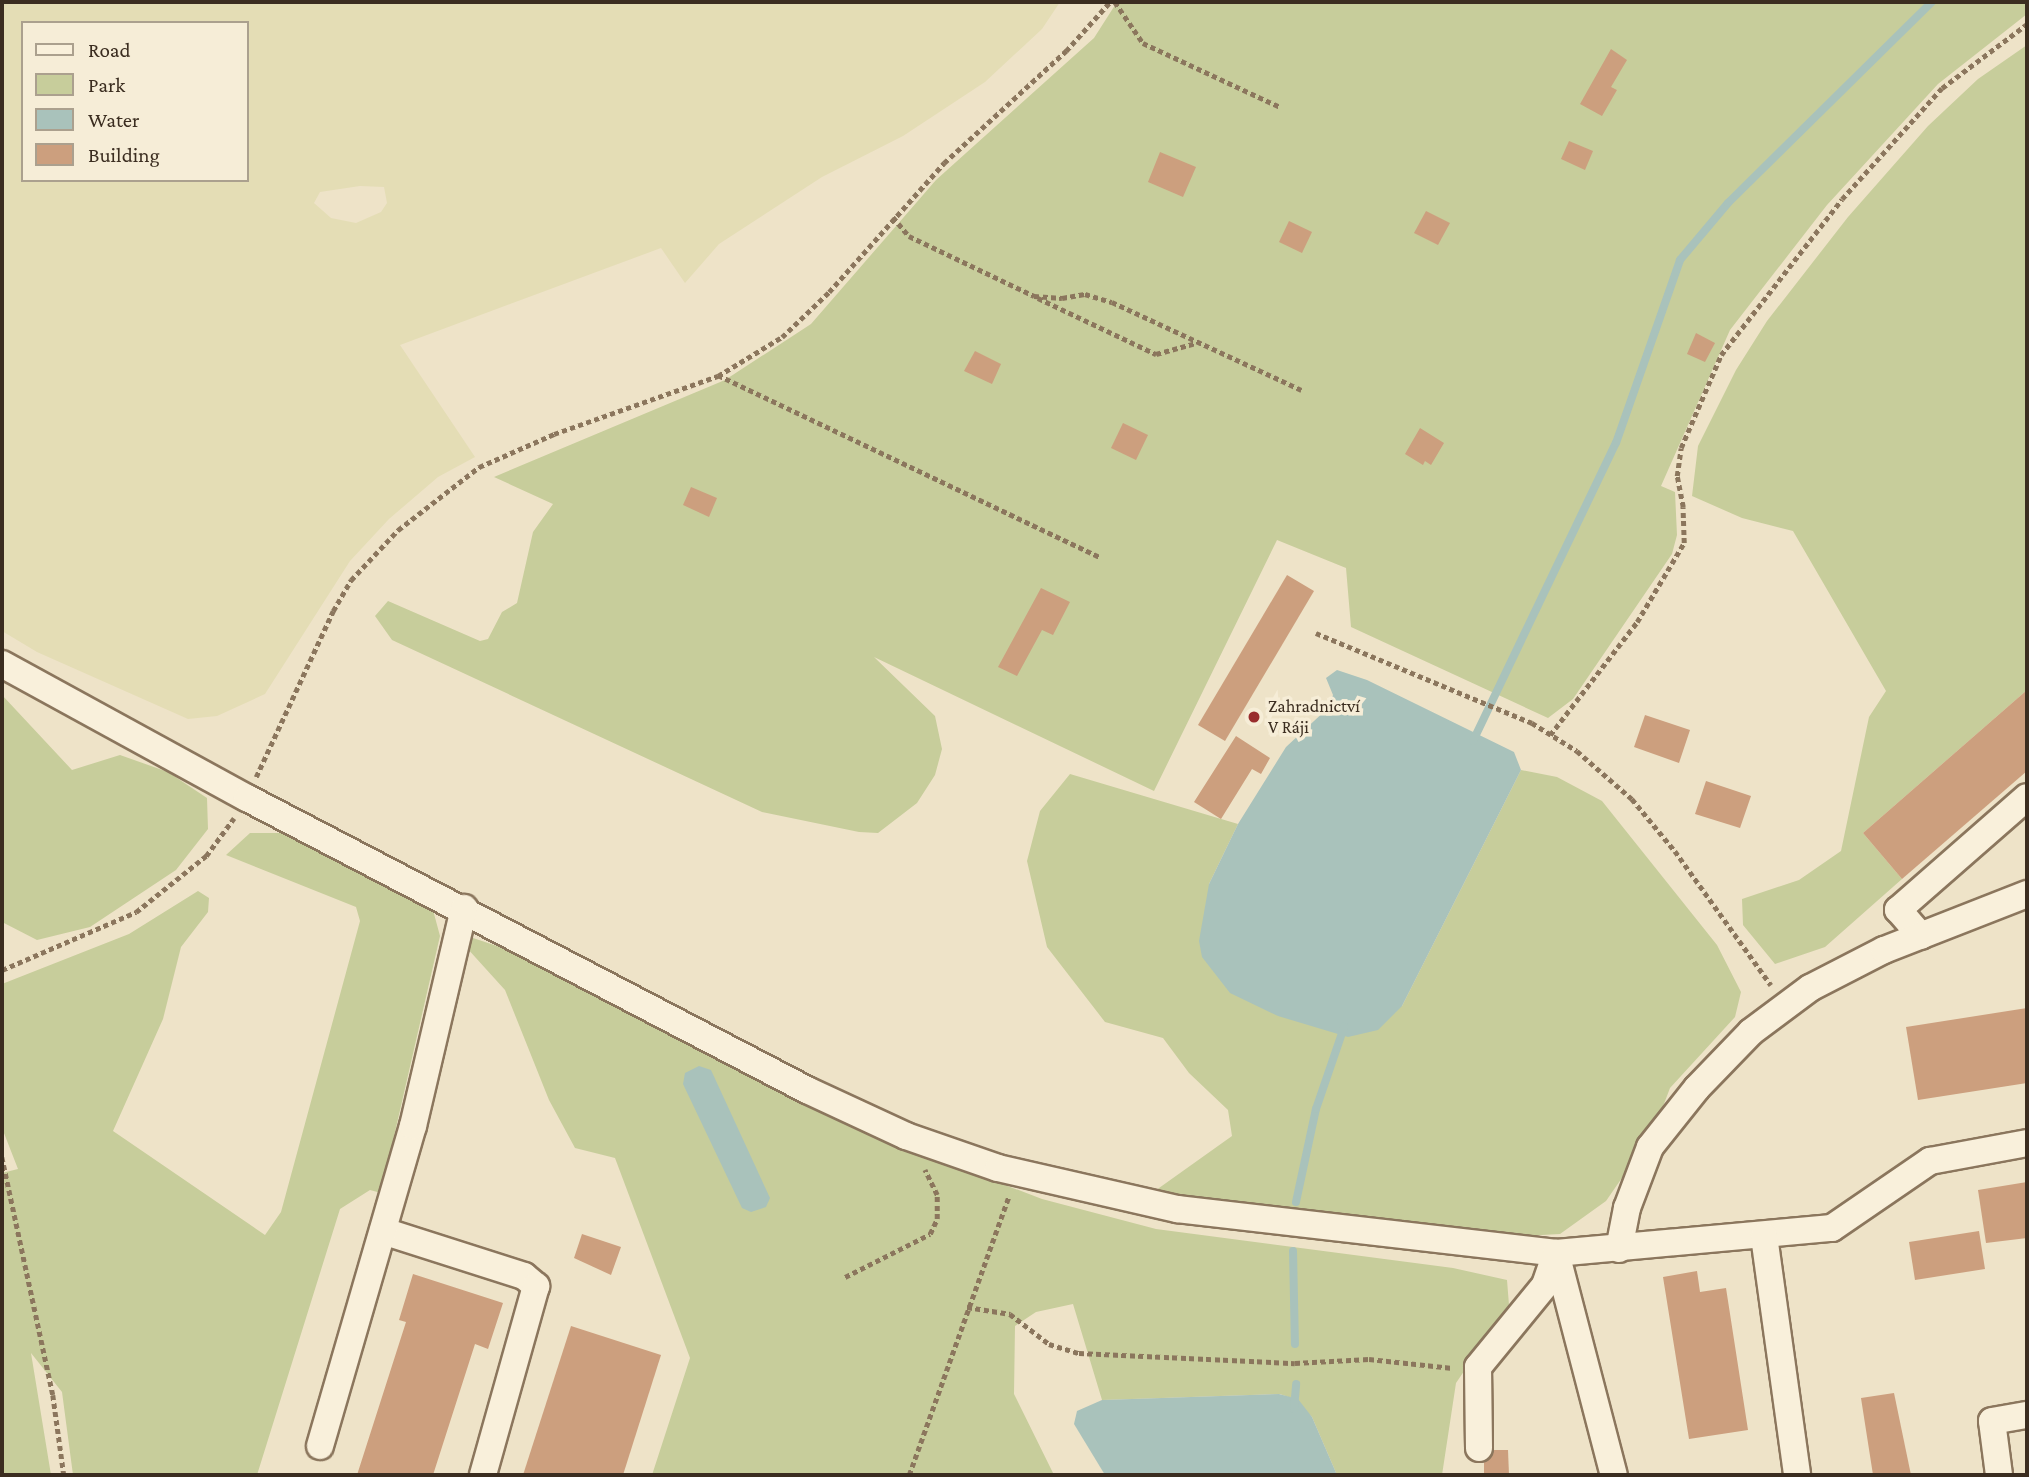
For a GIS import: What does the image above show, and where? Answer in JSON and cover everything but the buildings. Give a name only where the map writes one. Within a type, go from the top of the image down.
[{"type":"street","points":[[2,664],[247,798],[464,908],[807,1090],[906,1136],[1018,1171],[1177,1209],[1556,1253],[1619,1249],[1832,1227],[1930,1161],[2027,1143]]},
{"type":"street","points":[[1922,936],[1898,910],[2027,797]]},
{"type":"street","points":[[1619,1249],[1627,1208],[1650,1147],[1697,1088],[1751,1032],[1786,1006],[1884,950],[2027,894]]},
{"type":"street","points":[[320,1446],[413,1126],[464,908]]},
{"type":"street","points":[[383,1231],[524,1276],[536,1286],[483,1475]]},
{"type":"street","points":[[1764,1236],[1797,1475]]},
{"type":"street","points":[[1479,1448],[1478,1371],[1545,1285],[1556,1253]]},
{"type":"street","points":[[1556,1253],[1614,1475]]},
{"type":"street","points":[[1999,1475],[1992,1421],[2027,1415]]},
{"type":"path","points":[[2,970],[136,912],[206,856],[247,798],[280,719],[351,580],[430,501],[479,467],[554,434],[718,376],[782,337],[830,292],[893,217],[944,163],[1066,51],[1110,2]]},
{"type":"path","points":[[1115,2],[1143,43],[1280,107]]},
{"type":"path","points":[[1550,735],[1637,622],[1684,543],[1684,507],[1676,476],[1681,448],[1721,355],[1842,200],[1942,88],[2027,24]]},
{"type":"path","points":[[893,217],[909,236],[1156,354],[1196,343]]},
{"type":"path","points":[[1034,296],[1062,298],[1085,293],[1302,390]]},
{"type":"path","points":[[718,376],[1100,557]]},
{"type":"path","points":[[1316,633],[1550,735],[1577,751],[1632,799],[1786,1006]]},
{"type":"path","points":[[845,1277],[930,1234],[937,1219],[937,1195],[906,1136]]},
{"type":"path","points":[[2,1157],[53,1395],[64,1475]]},
{"type":"path","points":[[909,1475],[967,1307],[1018,1171]]},
{"type":"path","points":[[967,1307],[1010,1314],[1049,1344],[1079,1353],[1295,1363],[1369,1359],[1478,1371]]},
{"type":"shaded area","points":[[2,2],[1060,2],[1042,29],[985,82],[903,136],[822,177],[719,244],[685,283],[661,248],[400,345],[475,457],[438,477],[389,519],[350,561],[265,694],[217,716],[188,719],[37,652],[2,631]],"holes":[[[360,186],[384,187],[387,203],[381,212],[356,223],[331,218],[314,203],[320,192]]]},
{"type":"green space","points":[[1117,2],[2027,2],[2027,14],[1938,84],[1827,205],[1730,330],[1661,486],[1675,492],[1677,535],[1672,554],[1573,699],[1548,718],[1351,627],[1346,568],[1277,540],[1154,791],[874,657],[935,716],[942,749],[935,775],[917,803],[878,833],[859,832],[762,812],[392,640],[375,616],[388,601],[480,641],[488,639],[502,612],[517,603],[533,532],[553,504],[494,477],[725,380],[811,324],[936,180],[1094,38]]},
{"type":"green space","points":[[2027,45],[2027,690],[1863,833],[1902,879],[1825,947],[1775,964],[1743,925],[1742,899],[1799,880],[1841,851],[1869,717],[1886,691],[1793,531],[1742,518],[1692,496],[1698,446],[1736,370],[1767,321],[1848,217],[1928,126],[1978,79]]},
{"type":"green space","points":[[2,695],[72,770],[120,755],[168,772],[207,798],[208,829],[176,870],[90,927],[37,940],[2,922]]},
{"type":"green space","points":[[1521,770],[1557,777],[1602,801],[1717,945],[1741,992],[1735,1017],[1670,1088],[1653,1133],[1606,1201],[1560,1234],[1490,1238],[1152,1193],[1232,1136],[1228,1110],[1189,1073],[1163,1038],[1105,1022],[1047,947],[1027,861],[1040,811],[1070,774],[1238,824],[1209,884],[1402,1006]]},
{"type":"green space","points":[[250,833],[284,833],[433,910],[440,936],[381,1193],[370,1190],[340,1209],[257,1475],[73,1475],[62,1392],[31,1353],[51,1475],[2,1475],[2,1173],[18,1169],[2,1128],[2,984],[129,934],[198,891],[209,898],[208,912],[181,947],[163,1019],[113,1131],[265,1235],[281,1212],[360,921],[356,907],[226,855]]},
{"type":"green space","points":[[473,938],[500,947],[863,1131],[1042,1199],[1156,1229],[1453,1268],[1507,1280],[1509,1305],[1456,1383],[1442,1475],[1337,1475],[1312,1417],[1294,1399],[1280,1394],[1102,1400],[1073,1304],[1036,1312],[1015,1326],[1014,1394],[1054,1475],[652,1475],[690,1358],[615,1158],[575,1148],[549,1100],[505,990],[466,947]]},
{"type":"water","points":[[1337,670],[1367,680],[1514,752],[1521,770],[1402,1006],[1378,1030],[1348,1037],[1278,1016],[1230,993],[1202,957],[1199,941],[1209,884],[1238,824],[1286,747],[1328,708],[1333,695],[1326,678]]},
{"type":"water","points":[[699,1066],[711,1070],[770,1198],[766,1207],[751,1212],[742,1208],[683,1084],[685,1073]]},
{"type":"water","points":[[1279,1394],[1298,1399],[1312,1417],[1337,1475],[1105,1475],[1074,1424],[1077,1411],[1102,1400]]},
{"type":"waterway","points":[[1473,741],[1616,443],[1680,260],[1728,203],[1932,2]]},
{"type":"waterway","points":[[1296,1202],[1316,1109],[1344,1027]]},
{"type":"waterway","points":[[1293,1251],[1295,1344]]},
{"type":"waterway","points":[[1294,1409],[1296,1384]]},
{"type":"place","name":"Zahradnictví V Ráji","points":[[1254,717]]}]
